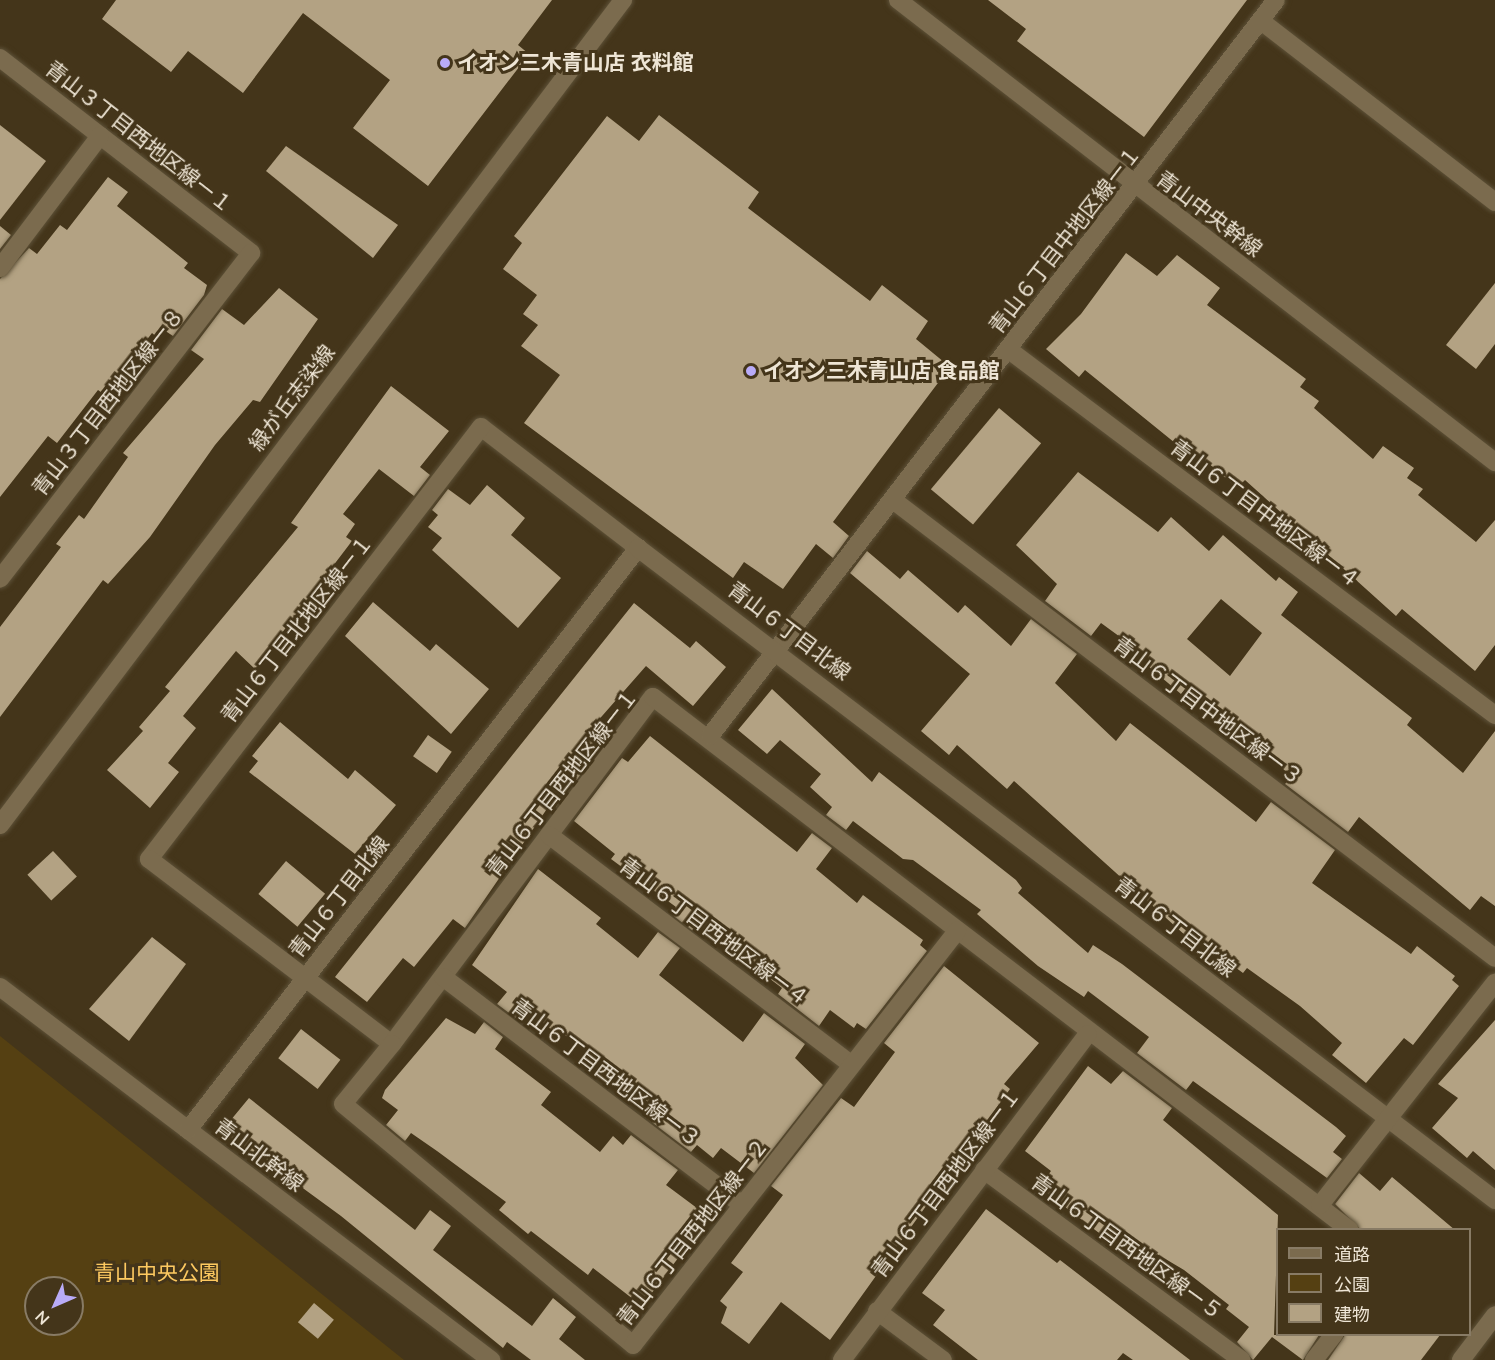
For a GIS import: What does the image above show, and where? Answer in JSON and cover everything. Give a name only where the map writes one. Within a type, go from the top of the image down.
[{"type":"street","name":"緑が丘志染線","points":[[0,825],[623,0]]},
{"type":"street","name":"青山中央幹線","points":[[898,0],[1135,186],[1495,462]]},
{"type":"street","name":"青山６丁目中地区線ー１","points":[[710,736],[1276,0]]},
{"type":"street","points":[[1261,21],[1495,202]]},
{"type":"street","name":"青山３丁目西地区線ー１","points":[[0,58],[251,253]]},
{"type":"street","points":[[0,268],[100,136]]},
{"type":"street","name":"青山３丁目西地区線ー８","points":[[0,579],[251,253]]},
{"type":"street","name":"青山６丁目中地区線ー４","points":[[1009,350],[1495,715]]},
{"type":"street","name":"青山６丁目北地区線ー１","points":[[306,977],[149,859],[481,427],[638,548]]},
{"type":"street","name":"青山６丁目中地区線ー３","points":[[893,500],[1495,958]]},
{"type":"street","name":"青山６丁目北線","points":[[188,1130],[638,548],[777,649],[1495,1200]]},
{"type":"street","name":"青山６丁目西地区線ー１","points":[[392,1044],[653,697],[710,736],[1088,1034],[1320,1205],[1348,1228]]},
{"type":"street","name":"青山６丁目西地区線ー４","points":[[549,835],[852,1065]]},
{"type":"street","name":"青山６丁目西地区線ー２","points":[[392,1044],[343,1104],[633,1345],[957,931]]},
{"type":"street","points":[[306,977],[392,1044]]},
{"type":"street","name":"青山６丁目西地区線ー３","points":[[443,977],[742,1205]]},
{"type":"street","points":[[1320,1205],[1495,983]]},
{"type":"street","name":"青山北幹線","points":[[0,987],[491,1360]]},
{"type":"street","name":"青山６丁目西地区線ー１","points":[[842,1360],[1088,1034]]},
{"type":"street","name":"青山６丁目西地区線ー５","points":[[984,1170],[1242,1360]]},
{"type":"street","points":[[878,1311],[943,1360]]},
{"type":"street","points":[[1461,1360],[1495,1315]]},
{"type":"street","points":[[1314,1360],[1333,1336]]},
{"type":"green space","name":"青山中央公園","points":[[0,1036],[404,1360],[0,1360]]},
{"type":"building","name":"イオン三木青山店 衣料館","points":[[116,0],[552,0],[518,45],[529,54],[428,186],[353,128],[390,80],[303,13],[243,93],[188,51],[171,72],[102,19]]},
{"type":"building","points":[[988,0],[1247,0],[1144,137],[1017,41],[1026,29]]},
{"type":"building","name":"イオン三木青山店 食品館","points":[[659,115],[759,192],[748,208],[870,301],[882,285],[928,321],[916,339],[950,367],[833,522],[849,536],[833,558],[816,544],[783,589],[744,562],[733,578],[524,423],[560,375],[521,346],[538,325],[523,314],[537,295],[503,269],[522,243],[514,236],[607,116],[639,141]]},
{"type":"building","points":[[0,125],[46,161],[0,220]]},
{"type":"building","points":[[286,146],[398,225],[373,258],[266,171]]},
{"type":"building","points":[[108,177],[128,192],[117,206],[188,263],[184,268],[207,285],[204,295],[173,336],[164,330],[158,338],[152,333],[105,395],[98,390],[57,443],[48,436],[0,497],[0,279],[29,248],[37,254],[60,225],[67,230]]},
{"type":"building","points":[[0,226],[11,235],[0,249]]},
{"type":"building","points":[[1126,253],[1157,276],[1177,255],[1220,288],[1207,305],[1306,379],[1300,387],[1319,401],[1314,408],[1373,459],[1383,446],[1414,468],[1407,478],[1423,489],[1418,495],[1476,542],[1495,520],[1495,645],[1475,671],[1402,609],[1396,616],[1245,480],[1237,488],[1184,442],[1180,447],[1085,370],[1079,377],[1046,349],[1081,314]]},
{"type":"building","points":[[1495,283],[1495,344],[1476,369],[1446,345]]},
{"type":"building","points":[[279,288],[318,319],[260,402],[253,400],[215,445],[150,537],[108,584],[103,580],[0,717],[0,627],[61,547],[56,544],[79,515],[84,519],[128,457],[123,453],[204,359],[191,350],[222,309],[244,325]]},
{"type":"building","points":[[391,386],[449,431],[420,467],[430,475],[414,496],[379,469],[343,514],[355,524],[346,537],[352,541],[275,642],[278,645],[255,669],[236,651],[183,716],[196,728],[168,763],[179,772],[150,808],[107,770],[143,731],[139,727],[170,691],[165,687],[298,527],[291,523]]},
{"type":"building","points":[[999,408],[1041,443],[973,525],[931,489]]},
{"type":"building","points":[[1078,472],[1158,532],[1171,517],[1209,551],[1223,535],[1276,581],[1279,577],[1298,592],[1281,615],[1412,718],[1407,725],[1463,773],[1495,731],[1495,906],[1481,896],[1470,910],[1359,817],[1348,832],[1285,784],[1292,776],[1265,755],[1269,750],[1185,689],[1181,694],[1148,666],[1153,661],[1101,623],[1091,636],[1045,601],[1057,584],[1016,545]],"holes":[[[1221,599],[1262,633],[1230,676],[1187,639]]]},
{"type":"building","points":[[487,485],[525,518],[511,535],[561,578],[518,628],[432,550],[442,538],[428,527],[438,515],[432,510],[448,489],[470,505]]},
{"type":"building","points":[[867,551],[900,579],[908,570],[958,613],[965,605],[1011,646],[1031,619],[1077,654],[1055,683],[1116,741],[1130,723],[1256,822],[1271,802],[1335,850],[1312,883],[1411,954],[1417,946],[1455,976],[1452,980],[1459,986],[1413,1045],[1404,1038],[1366,1083],[1332,1055],[1342,1043],[1300,1006],[1247,968],[1243,973],[1189,933],[1186,936],[1014,781],[1007,789],[957,745],[949,755],[921,731],[970,674],[850,573]]},
{"type":"building","points":[[373,602],[430,651],[436,644],[489,689],[451,734],[345,636]]},
{"type":"building","points":[[634,603],[690,648],[696,641],[726,667],[693,706],[646,666],[588,732],[604,744],[556,807],[551,803],[465,928],[453,919],[414,967],[403,958],[367,1002],[335,977]]},
{"type":"building","points":[[772,689],[872,782],[879,772],[1016,880],[1022,888],[1018,893],[1088,953],[1093,945],[1122,964],[1336,1127],[1346,1136],[1333,1152],[1342,1159],[1327,1178],[1193,1081],[1186,1090],[1137,1053],[1149,1037],[1088,991],[1084,997],[1038,966],[977,914],[981,910],[913,860],[903,859],[853,821],[846,830],[826,815],[832,807],[810,787],[821,774],[780,740],[767,754],[738,730]]},
{"type":"building","points":[[280,722],[348,779],[355,770],[396,805],[355,854],[249,772],[258,761],[252,756]]},
{"type":"building","points":[[428,735],[452,752],[437,773],[413,756]]},
{"type":"building","points":[[650,736],[797,852],[812,833],[832,848],[816,869],[857,903],[863,895],[923,940],[920,945],[927,951],[866,1029],[857,1023],[854,1028],[830,1010],[819,1026],[778,994],[782,988],[698,924],[693,931],[671,914],[676,907],[611,859],[615,854],[574,821],[622,758],[628,762]]},
{"type":"building","points":[[53,851],[77,877],[51,900],[27,875]]},
{"type":"building","points":[[286,861],[325,894],[297,927],[258,894]]},
{"type":"building","points":[[538,869],[601,918],[596,924],[638,958],[658,932],[680,948],[659,975],[743,1042],[764,1013],[805,1044],[795,1058],[823,1085],[754,1173],[721,1148],[713,1158],[697,1145],[691,1152],[645,1117],[653,1106],[555,1027],[552,1030],[525,1009],[517,1019],[497,1004],[507,992],[472,965]]},
{"type":"building","points":[[152,937],[186,964],[129,1041],[89,1009]]},
{"type":"building","points":[[944,966],[1039,1043],[1004,1084],[1010,1089],[830,1340],[781,1302],[749,1344],[721,1323],[727,1307],[720,1301],[743,1272],[731,1263],[783,1195],[771,1186],[841,1098],[854,1107],[895,1052],[884,1043]]},
{"type":"building","points":[[446,1018],[475,1034],[484,1022],[503,1037],[495,1049],[551,1092],[541,1105],[600,1152],[613,1136],[623,1145],[631,1135],[678,1170],[666,1185],[709,1217],[642,1306],[593,1268],[588,1275],[531,1231],[528,1234],[499,1210],[506,1202],[437,1151],[411,1133],[405,1141],[386,1125],[398,1110],[382,1098],[385,1090]]},
{"type":"building","points":[[1495,1020],[1495,1170],[1473,1151],[1467,1158],[1432,1128],[1458,1098],[1438,1084]]},
{"type":"building","points":[[301,1029],[340,1060],[318,1089],[278,1058]]},
{"type":"building","points":[[1088,1066],[1111,1084],[1123,1071],[1172,1108],[1163,1120],[1278,1215],[1274,1335],[1318,1336],[1303,1360],[1272,1337],[1253,1360],[1237,1342],[1249,1327],[1226,1309],[1229,1305],[1184,1270],[1157,1254],[1153,1259],[1110,1228],[1103,1236],[1039,1187],[1051,1171],[1025,1151]]},
{"type":"building","points":[[249,1098],[415,1230],[430,1210],[451,1226],[433,1250],[532,1326],[553,1298],[576,1317],[559,1339],[585,1360],[531,1360],[507,1342],[503,1348],[341,1216],[274,1167],[271,1171],[229,1136],[237,1126],[230,1121]]},
{"type":"building","points":[[1359,1173],[1380,1191],[1392,1177],[1453,1228],[1359,1228],[1335,1204]]},
{"type":"building","points":[[986,1209],[1057,1263],[1060,1260],[1190,1360],[1133,1360],[1123,1353],[1117,1360],[978,1360],[933,1325],[945,1310],[922,1293]]},
{"type":"building","points":[[314,1303],[334,1320],[318,1339],[298,1322]]},
{"type":"building","points":[[1344,1336],[1439,1336],[1421,1360],[1328,1360]]},
{"type":"place","name":"イオン三木青山店 衣料館","points":[[445,63]]},
{"type":"place","name":"イオン三木青山店 食品館","points":[[751,371]]}]
